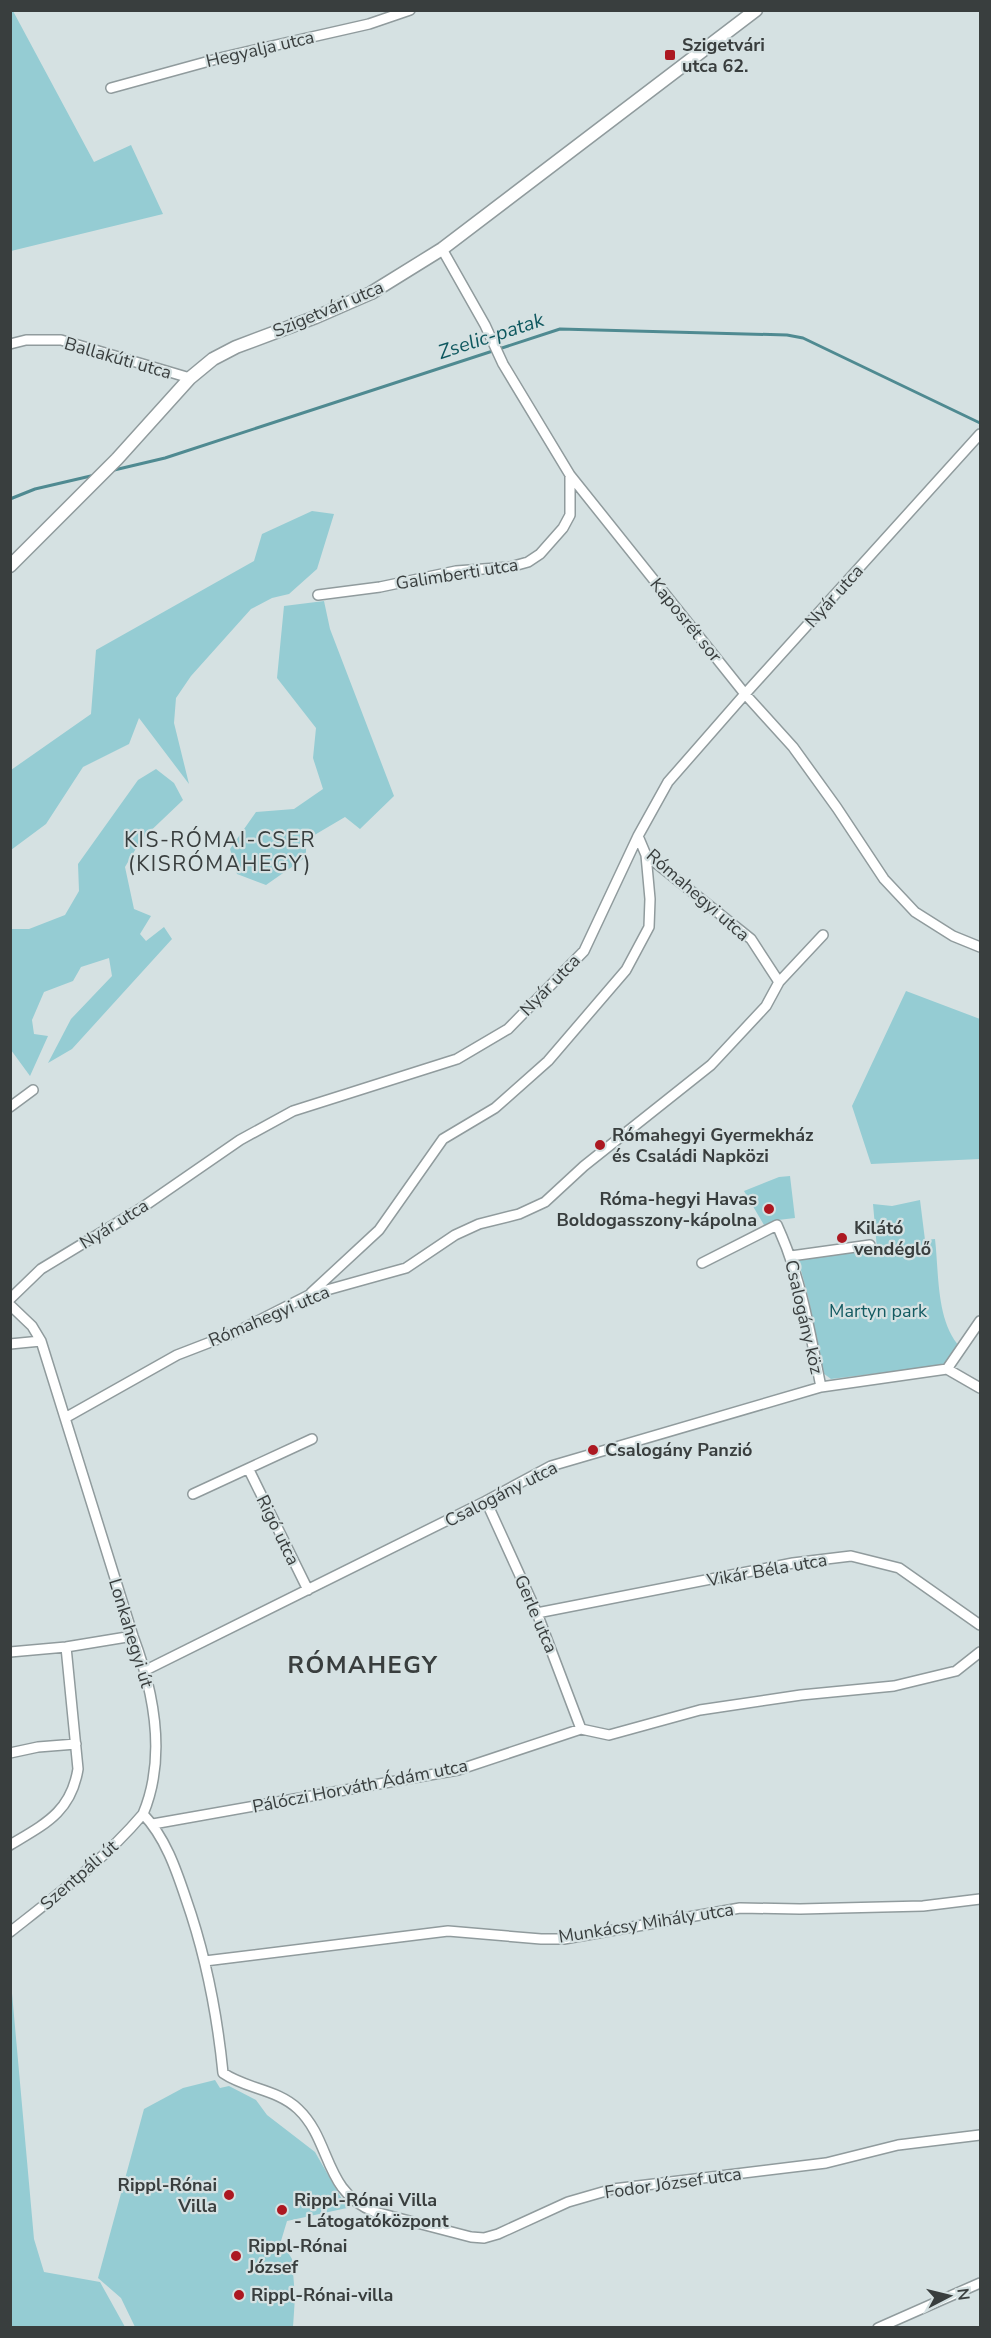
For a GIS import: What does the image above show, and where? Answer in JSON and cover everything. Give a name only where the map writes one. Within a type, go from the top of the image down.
[{"type":"street","name":"Hegyalja utca","points":[[111,88],[224,57],[369,24],[410,10]]},
{"type":"street","name":"Szigetvári utca","points":[[10,566],[117,459],[190,378],[213,359],[237,347],[371,293],[442,249],[756,10]]},
{"type":"street","name":"Kaposrét sor","points":[[442,249],[500,357],[570,475],[745,694],[793,747],[884,879],[915,912],[953,936],[981,947]]},
{"type":"street","name":"Ballakúti utca","points":[[10,344],[26,340],[61,340],[190,378]]},
{"type":"street","name":"Nyár utca","points":[[10,1299],[41,1269],[140,1209],[240,1140],[292,1111],[457,1059],[508,1029],[584,951],[638,836],[668,782],[979,436]]},
{"type":"street","name":"Galimberti utca","points":[[318,595],[380,587],[456,571],[510,567],[528,562],[540,554],[563,528],[570,515],[570,475]]},
{"type":"street","name":"Rómahegyi utca","points":[[638,836],[646,855],[751,939],[779,982]]},
{"type":"street","points":[[309,1295],[379,1230],[443,1139],[495,1108],[548,1061],[626,970],[649,927],[650,899],[646,855]]},
{"type":"street","name":"Rómahegyi utca","points":[[65,1418],[177,1355],[234,1333],[309,1295],[406,1268],[455,1235],[480,1224],[519,1214],[545,1202],[592,1159],[711,1065],[765,1006],[779,982],[823,935]]},
{"type":"street","points":[[10,1107],[33,1090]]},
{"type":"street","name":"Csalogány köz","points":[[702,1263],[777,1225],[791,1256],[806,1308],[820,1387]]},
{"type":"street","points":[[791,1256],[870,1245]]},
{"type":"street","name":"Lonkahegyi út","points":[[10,1305],[32,1326],[41,1341],[133,1636],[146,1670],[152,1701],[155,1737],[154,1775],[149,1801],[143,1814]]},
{"type":"street","points":[[981,1321],[947,1369],[981,1388]]},
{"type":"street","points":[[10,1344],[41,1341]]},
{"type":"street","name":"Csalogány utca","points":[[146,1670],[486,1501],[551,1466],[820,1387],[947,1369]]},
{"type":"street","points":[[193,1494],[312,1439]]},
{"type":"street","name":"Rigó utca","points":[[249,1470],[308,1590]]},
{"type":"street","name":"Gerle utca","points":[[486,1501],[537,1613],[581,1729]]},
{"type":"street","name":"Vikár Béla utca","points":[[537,1613],[793,1563],[851,1556],[899,1568],[981,1625]]},
{"type":"street","points":[[10,1652],[66,1647],[133,1636]]},
{"type":"street","points":[[10,1845],[59,1812],[70,1798],[76,1783],[78,1769],[66,1647]]},
{"type":"street","name":"Pálóczi Horváth Ádám utca","points":[[153,1824],[458,1770],[581,1729],[609,1735],[700,1710],[801,1695],[894,1686],[956,1671],[981,1652]]},
{"type":"street","points":[[10,1753],[38,1747],[76,1744]]},
{"type":"street","points":[[143,1814],[153,1824],[179,1879],[205,1961]]},
{"type":"street","name":"Szentpáli út","points":[[10,1932],[86,1870],[126,1834],[143,1814]]},
{"type":"street","name":"Munkácsy Mihály utca","points":[[205,1961],[424,1932],[472,1932],[564,1939],[740,1908],[923,1906],[981,1899]]},
{"type":"street","name":"Fodor József utca","points":[[205,1961],[219,2029],[223,2073],[284,2098],[298,2109],[309,2123],[329,2166],[347,2195],[360,2206],[471,2237],[484,2238],[498,2234],[568,2202],[613,2189],[826,2163],[898,2145],[981,2135]]},
{"type":"street","points":[[878,2328],[981,2283]]},
{"type":"green space","points":[[10,11],[13,11],[94,162],[131,145],[163,214],[11,251]]},
{"type":"green space","points":[[312,511],[334,514],[317,569],[289,594],[272,598],[251,609],[191,676],[176,698],[174,723],[189,784],[139,718],[129,744],[83,767],[46,824],[11,850],[11,770],[91,714],[96,650],[254,561],[262,534]]},
{"type":"green space","points":[[324,601],[330,629],[394,796],[360,829],[345,817],[306,840],[306,857],[266,885],[237,874],[230,849],[256,812],[294,809],[323,789],[313,758],[316,728],[277,678],[284,606]]},
{"type":"green space","points":[[156,769],[174,783],[183,800],[141,840],[125,867],[134,909],[151,916],[140,934],[146,941],[164,927],[172,939],[72,1049],[48,1063],[71,1019],[112,976],[109,958],[81,967],[73,981],[44,992],[32,1020],[34,1034],[48,1036],[30,1076],[11,1050],[11,929],[29,929],[65,915],[79,891],[78,864],[138,780]]},
{"type":"green space","points":[[906,991],[980,1019],[980,1159],[871,1164],[852,1106]]},
{"type":"green space","points":[[790,1176],[795,1218],[764,1225],[744,1191],[779,1177]]},
{"type":"green space","name":"Martyn park","points":[[920,1200],[925,1240],[935,1239],[943,1310],[952,1336],[960,1347],[944,1365],[831,1379],[823,1373],[809,1300],[798,1259],[877,1249],[873,1204],[892,1206]]},
{"type":"green space","points":[[10,1971],[34,2239],[44,2272],[100,2282],[125,2327],[11,2327]]},
{"type":"green space","name":"Rippl-Rónai Villa","points":[[215,2080],[220,2088],[229,2086],[256,2100],[267,2115],[315,2152],[347,2208],[287,2221],[281,2241],[292,2259],[295,2297],[293,2327],[135,2327],[121,2298],[98,2278],[144,2109],[183,2088]]},
{"type":"waterway","name":"Zselic-patak","points":[[110,471],[165,458],[560,329],[787,335],[803,338],[980,423]]},
{"type":"waterway","name":"Zselic-patak","points":[[10,499],[35,489],[95,475]]},
{"type":"place","name":"Szigetvári utca 62.","points":[[670,55]]},
{"type":"place","name":"Rómahegyi Gyermekház és Családi Napközi","points":[[600,1145]]},
{"type":"place","name":"Róma-hegyi Havas Boldogasszony-kápolna","points":[[769,1209]]},
{"type":"place","name":"Kilátó vendéglő","points":[[842,1238]]},
{"type":"place","name":"Csalogány Panzió","points":[[593,1450]]},
{"type":"place","name":"Rippl-Rónai Villa","points":[[229,2195]]},
{"type":"place","name":"Rippl-Rónai Villa - Látogatóközpont","points":[[282,2210]]},
{"type":"place","name":"Rippl-Rónai József","points":[[236,2256]]},
{"type":"place","name":"Rippl-Rónai-villa","points":[[239,2295]]},
{"type":"district","name":"KIS-RÓMAI-CSER (KISRÓMAHEGY)","points":[[220,852]]},
{"type":"district","name":"RÓMAHEGY","points":[[363,1665]]}]
